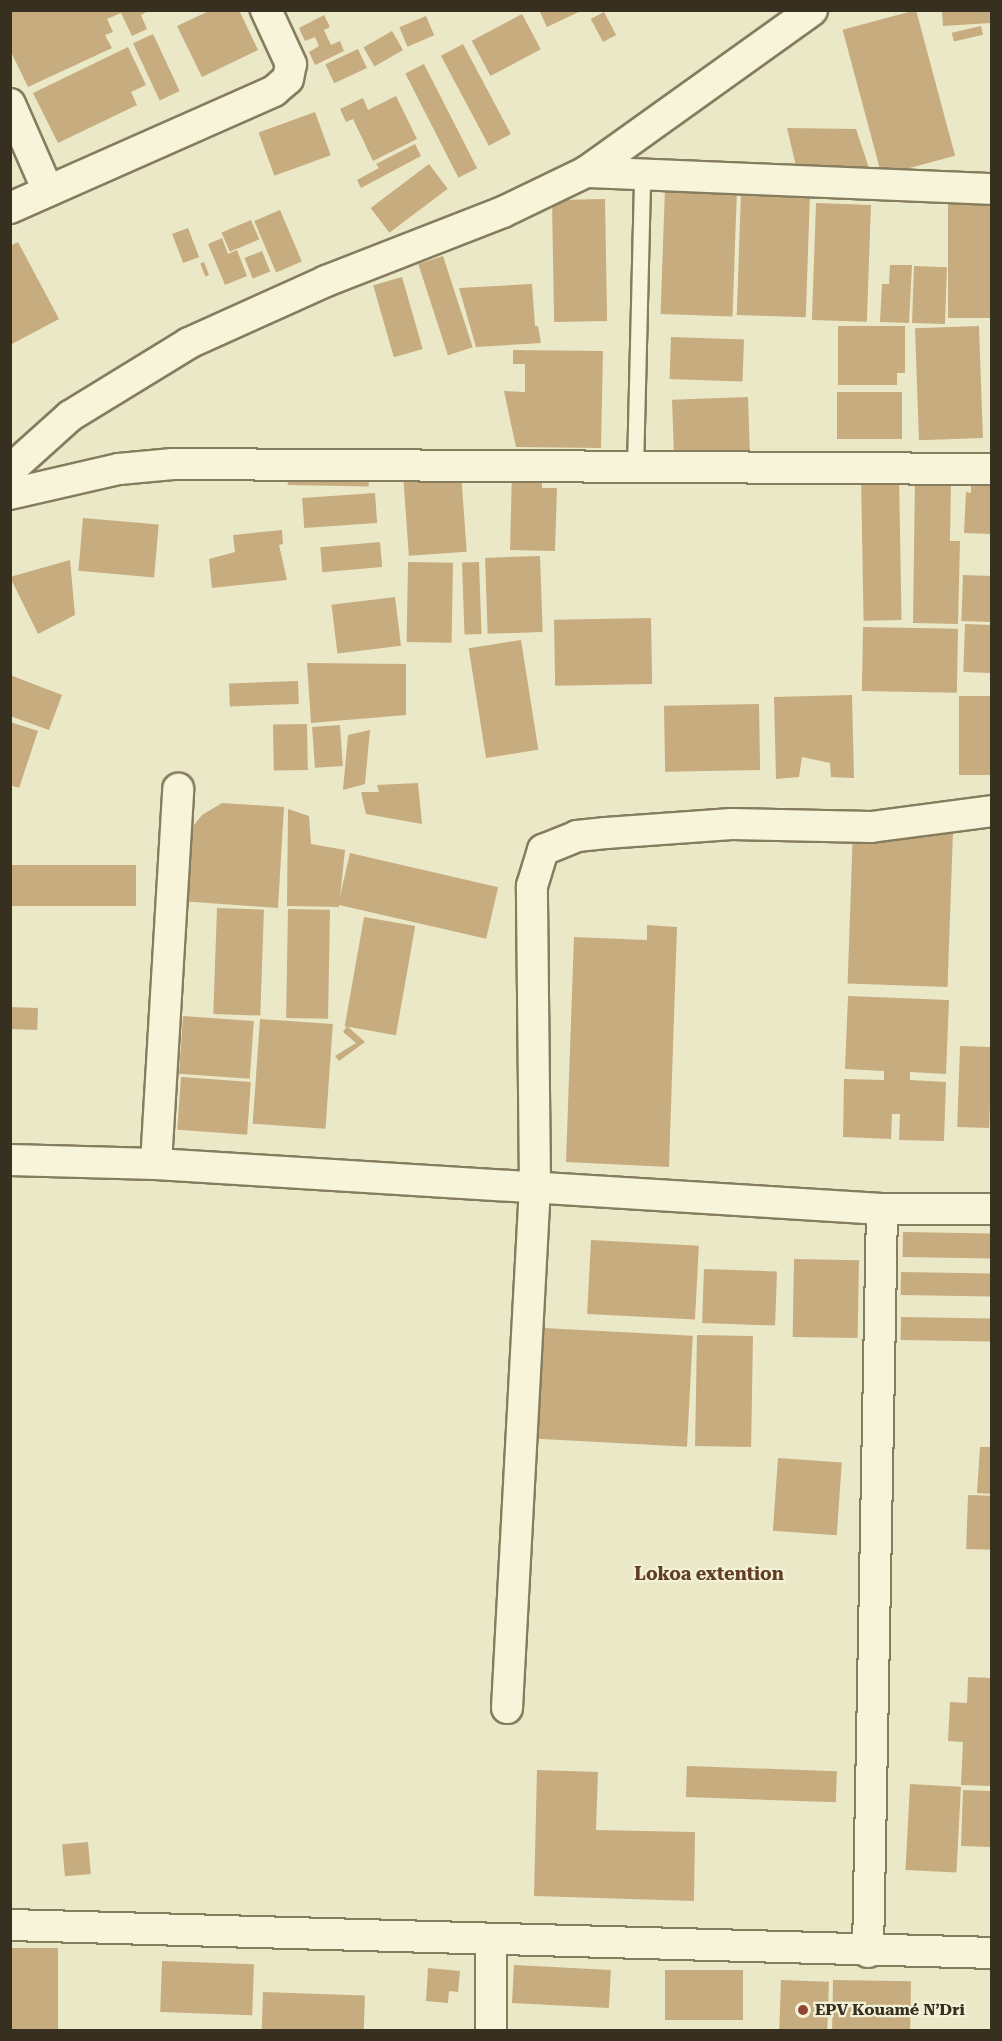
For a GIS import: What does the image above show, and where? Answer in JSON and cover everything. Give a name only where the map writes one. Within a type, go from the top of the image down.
[{"type":"street","points":[[10,208],[274,91],[288,80],[291,63],[266,10]]},
{"type":"street","points":[[10,470],[70,416],[189,343],[326,281],[503,212],[586,172],[812,10]]},
{"type":"street","points":[[10,104],[48,190]]},
{"type":"street","points":[[586,172],[992,189]]},
{"type":"street","points":[[10,494],[119,469],[173,464],[992,469]]},
{"type":"street","points":[[156,1164],[178,789]]},
{"type":"street","points":[[507,1708],[535,1186],[532,886],[543,850],[577,836],[606,833],[732,824],[871,827],[992,811]]},
{"type":"street","points":[[10,1160],[156,1164],[882,1209],[992,1209]]},
{"type":"street","points":[[868,1952],[882,1209]]},
{"type":"street","points":[[10,1925],[868,1952],[992,1953]]},
{"type":"street","points":[[490,2031],[491,1941]]},
{"type":"lane","points":[[635,468],[642,174]]},
{"type":"building","points":[[10,10],[150,10],[141,15],[147,29],[132,36],[121,13],[107,19],[113,32],[105,35],[112,48],[28,87],[10,50]]},
{"type":"building","points":[[211,10],[239,10],[258,50],[202,77],[177,26]]},
{"type":"building","points":[[539,10],[583,10],[547,27]]},
{"type":"building","points":[[916,10],[955,156],[882,176],[843,30]]},
{"type":"building","points":[[942,10],[990,10],[991,23],[943,26]]},
{"type":"building","points":[[604,12],[616,35],[603,42],[591,19]]},
{"type":"building","points":[[522,14],[541,49],[490,76],[472,41]]},
{"type":"building","points":[[324,15],[330,27],[324,30],[331,45],[340,41],[344,51],[315,65],[309,52],[319,46],[315,37],[305,41],[299,28]]},
{"type":"building","points":[[426,16],[434,35],[408,47],[399,27]]},
{"type":"building","points":[[981,26],[983,35],[954,42],[952,33]]},
{"type":"building","points":[[392,31],[403,50],[374,67],[363,48]]},
{"type":"building","points":[[153,34],[180,91],[160,100],[133,43]]},
{"type":"building","points":[[463,44],[511,134],[489,146],[441,56]]},
{"type":"building","points":[[128,47],[146,85],[131,92],[137,105],[58,143],[33,93]]},
{"type":"building","points":[[358,49],[367,68],[334,83],[325,64]]},
{"type":"building","points":[[424,64],[477,168],[458,178],[405,74]]},
{"type":"building","points":[[396,96],[417,139],[373,161],[353,119],[346,122],[340,109],[363,98],[368,110]]},
{"type":"building","points":[[315,112],[331,155],[274,176],[259,133]]},
{"type":"building","points":[[787,128],[856,129],[869,168],[796,166]]},
{"type":"building","points":[[415,144],[421,156],[361,188],[357,180],[379,168],[376,164]]},
{"type":"building","points":[[429,164],[448,189],[389,233],[371,208]]},
{"type":"building","points":[[665,187],[737,190],[733,316],[661,314]]},
{"type":"building","points":[[741,193],[810,195],[806,317],[737,315]]},
{"type":"building","points":[[605,199],[607,321],[554,322],[552,200]]},
{"type":"building","points":[[948,199],[992,199],[992,318],[948,318]]},
{"type":"building","points":[[816,203],[871,205],[867,322],[812,320]]},
{"type":"building","points":[[280,210],[302,262],[276,272],[254,221]]},
{"type":"building","points":[[251,220],[259,239],[230,252],[222,233]]},
{"type":"building","points":[[188,228],[199,257],[183,263],[172,234]]},
{"type":"building","points":[[222,238],[228,254],[237,250],[247,276],[225,285],[208,244]]},
{"type":"building","points":[[18,242],[59,319],[10,345],[10,246]]},
{"type":"building","points":[[262,251],[270,271],[253,279],[244,258]]},
{"type":"building","points":[[443,256],[473,347],[448,355],[418,264]]},
{"type":"building","points":[[204,262],[209,275],[205,277],[200,263]]},
{"type":"building","points":[[890,265],[912,265],[909,323],[880,322],[882,284],[889,284]]},
{"type":"building","points":[[914,266],[947,267],[945,324],[912,323]]},
{"type":"building","points":[[402,277],[423,349],[394,357],[373,285]]},
{"type":"building","points":[[532,284],[535,326],[538,326],[541,343],[476,347],[459,288]]},
{"type":"building","points":[[838,326],[905,326],[905,373],[897,373],[897,385],[838,385]]},
{"type":"building","points":[[979,326],[983,438],[919,440],[915,328]]},
{"type":"building","points":[[671,337],[744,340],[742,382],[670,379]]},
{"type":"building","points":[[513,350],[603,351],[601,448],[516,447],[504,391],[525,392],[525,364],[513,364]]},
{"type":"building","points":[[837,392],[902,392],[902,439],[837,439]]},
{"type":"building","points":[[748,397],[750,457],[674,460],[672,400]]},
{"type":"building","points":[[288,468],[369,469],[369,486],[288,485]]},
{"type":"building","points":[[461,471],[467,552],[409,556],[403,475]]},
{"type":"building","points":[[512,472],[542,472],[542,488],[557,488],[555,551],[510,550]]},
{"type":"building","points":[[899,475],[902,620],[864,621],[861,476]]},
{"type":"building","points":[[971,475],[992,477],[992,534],[964,533],[966,492],[971,493]]},
{"type":"building","points":[[915,476],[951,478],[950,541],[960,541],[958,624],[913,623]]},
{"type":"building","points":[[375,493],[377,523],[304,528],[302,498]]},
{"type":"building","points":[[83,518],[159,525],[154,577],[78,571]]},
{"type":"building","points":[[282,530],[283,544],[279,545],[287,580],[212,588],[209,559],[235,552],[233,535]]},
{"type":"building","points":[[380,542],[382,567],[322,572],[320,547]]},
{"type":"building","points":[[540,556],[543,632],[488,634],[485,558]]},
{"type":"building","points":[[70,560],[75,615],[38,634],[10,577]]},
{"type":"building","points":[[408,562],[453,563],[452,643],[407,642]]},
{"type":"building","points":[[479,562],[482,634],[465,635],[462,563]]},
{"type":"building","points":[[963,575],[992,576],[990,622],[961,621]]},
{"type":"building","points":[[395,597],[401,646],[337,653],[331,605]]},
{"type":"building","points":[[651,618],[652,684],[555,686],[554,620]]},
{"type":"building","points":[[965,624],[992,625],[990,673],[963,672]]},
{"type":"building","points":[[863,627],[958,629],[957,693],[862,691]]},
{"type":"building","points":[[521,640],[538,750],[486,758],[469,648]]},
{"type":"building","points":[[307,663],[406,664],[406,715],[311,723]]},
{"type":"building","points":[[10,675],[62,695],[49,730],[10,716]]},
{"type":"building","points":[[298,681],[299,704],[230,706],[229,683]]},
{"type":"building","points":[[852,695],[854,778],[831,777],[830,763],[802,757],[799,777],[776,779],[774,697]]},
{"type":"building","points":[[959,696],[992,696],[992,775],[959,775]]},
{"type":"building","points":[[759,704],[760,770],[665,772],[664,706]]},
{"type":"building","points":[[10,722],[38,731],[19,788],[10,785]]},
{"type":"building","points":[[307,724],[308,770],[274,771],[273,725]]},
{"type":"building","points":[[340,725],[343,766],[315,768],[312,727]]},
{"type":"building","points":[[370,730],[365,784],[343,790],[348,735]]},
{"type":"building","points":[[418,783],[422,824],[366,814],[361,792],[379,792],[377,785]]},
{"type":"building","points":[[222,803],[284,807],[278,908],[180,901],[186,835],[202,815]]},
{"type":"building","points":[[288,809],[309,816],[311,844],[345,850],[339,907],[287,906]]},
{"type":"building","points":[[853,828],[953,831],[948,987],[848,983]]},
{"type":"building","points":[[350,853],[498,887],[486,939],[338,905]]},
{"type":"building","points":[[10,865],[136,865],[136,906],[10,906]]},
{"type":"building","points":[[217,908],[264,910],[260,1016],[213,1014]]},
{"type":"building","points":[[288,909],[330,910],[328,1019],[286,1018]]},
{"type":"building","points":[[364,917],[415,926],[396,1035],[345,1026]]},
{"type":"building","points":[[647,925],[677,927],[669,1167],[566,1162],[574,937],[647,940]]},
{"type":"building","points":[[848,996],[949,1000],[946,1074],[910,1072],[910,1080],[946,1082],[944,1141],[899,1140],[900,1114],[892,1114],[891,1139],[843,1137],[844,1079],[884,1080],[884,1071],[845,1069]]},
{"type":"building","points":[[10,1007],[38,1008],[37,1030],[10,1029]]},
{"type":"building","points":[[183,1016],[254,1021],[250,1079],[179,1074]]},
{"type":"building","points":[[260,1019],[333,1024],[325,1129],[253,1124]]},
{"type":"building","points":[[347,1026],[365,1042],[339,1061],[335,1056],[356,1043],[343,1032]]},
{"type":"building","points":[[960,1046],[992,1047],[989,1128],[957,1127]]},
{"type":"building","points":[[181,1077],[251,1082],[247,1135],[177,1130]]},
{"type":"building","points":[[903,1232],[992,1234],[992,1259],[903,1257]]},
{"type":"building","points":[[591,1240],[699,1246],[695,1320],[587,1314]]},
{"type":"building","points":[[794,1259],[859,1260],[858,1338],[793,1337]]},
{"type":"building","points":[[704,1269],[777,1272],[775,1326],[702,1323]]},
{"type":"building","points":[[901,1272],[992,1274],[992,1297],[901,1295]]},
{"type":"building","points":[[901,1317],[992,1319],[992,1342],[901,1340]]},
{"type":"building","points":[[543,1328],[693,1336],[687,1447],[537,1439]]},
{"type":"building","points":[[697,1335],[753,1336],[751,1447],[695,1446]]},
{"type":"building","points":[[980,1447],[992,1447],[992,1494],[977,1493]]},
{"type":"building","points":[[778,1458],[842,1462],[837,1535],[773,1531]]},
{"type":"building","points":[[968,1495],[992,1496],[990,1550],[966,1549]]},
{"type":"building","points":[[968,1677],[992,1678],[992,1786],[961,1785],[963,1742],[948,1741],[950,1702],[967,1703]]},
{"type":"building","points":[[687,1766],[837,1771],[836,1802],[686,1797]]},
{"type":"building","points":[[537,1770],[598,1772],[596,1830],[695,1832],[694,1901],[534,1896]]},
{"type":"building","points":[[910,1784],[961,1787],[956,1873],[905,1870]]},
{"type":"building","points":[[963,1790],[992,1791],[990,1847],[961,1846]]},
{"type":"building","points":[[88,1842],[91,1874],[65,1876],[62,1844]]},
{"type":"building","points":[[10,1948],[58,1948],[58,2030],[10,2030]]},
{"type":"building","points":[[162,1961],[254,1964],[252,2015],[160,2012]]},
{"type":"building","points":[[514,1965],[611,1970],[609,2008],[512,2003]]},
{"type":"building","points":[[428,1968],[460,1971],[458,1992],[449,1991],[448,2003],[426,2001]]},
{"type":"building","points":[[665,1970],[743,1970],[743,2020],[665,2020]]},
{"type":"building","points":[[781,1980],[829,1982],[827,2030],[779,2030]]},
{"type":"building","points":[[833,1980],[911,1981],[910,2030],[832,2030]]},
{"type":"building","points":[[263,1992],[365,1996],[364,2030],[262,2030]]},
{"type":"place","name":"EPV Kouamé NʼDri","points":[[803,2010]]},
{"type":"district","name":"Lokoa extention","points":[[709,1574]]}]
